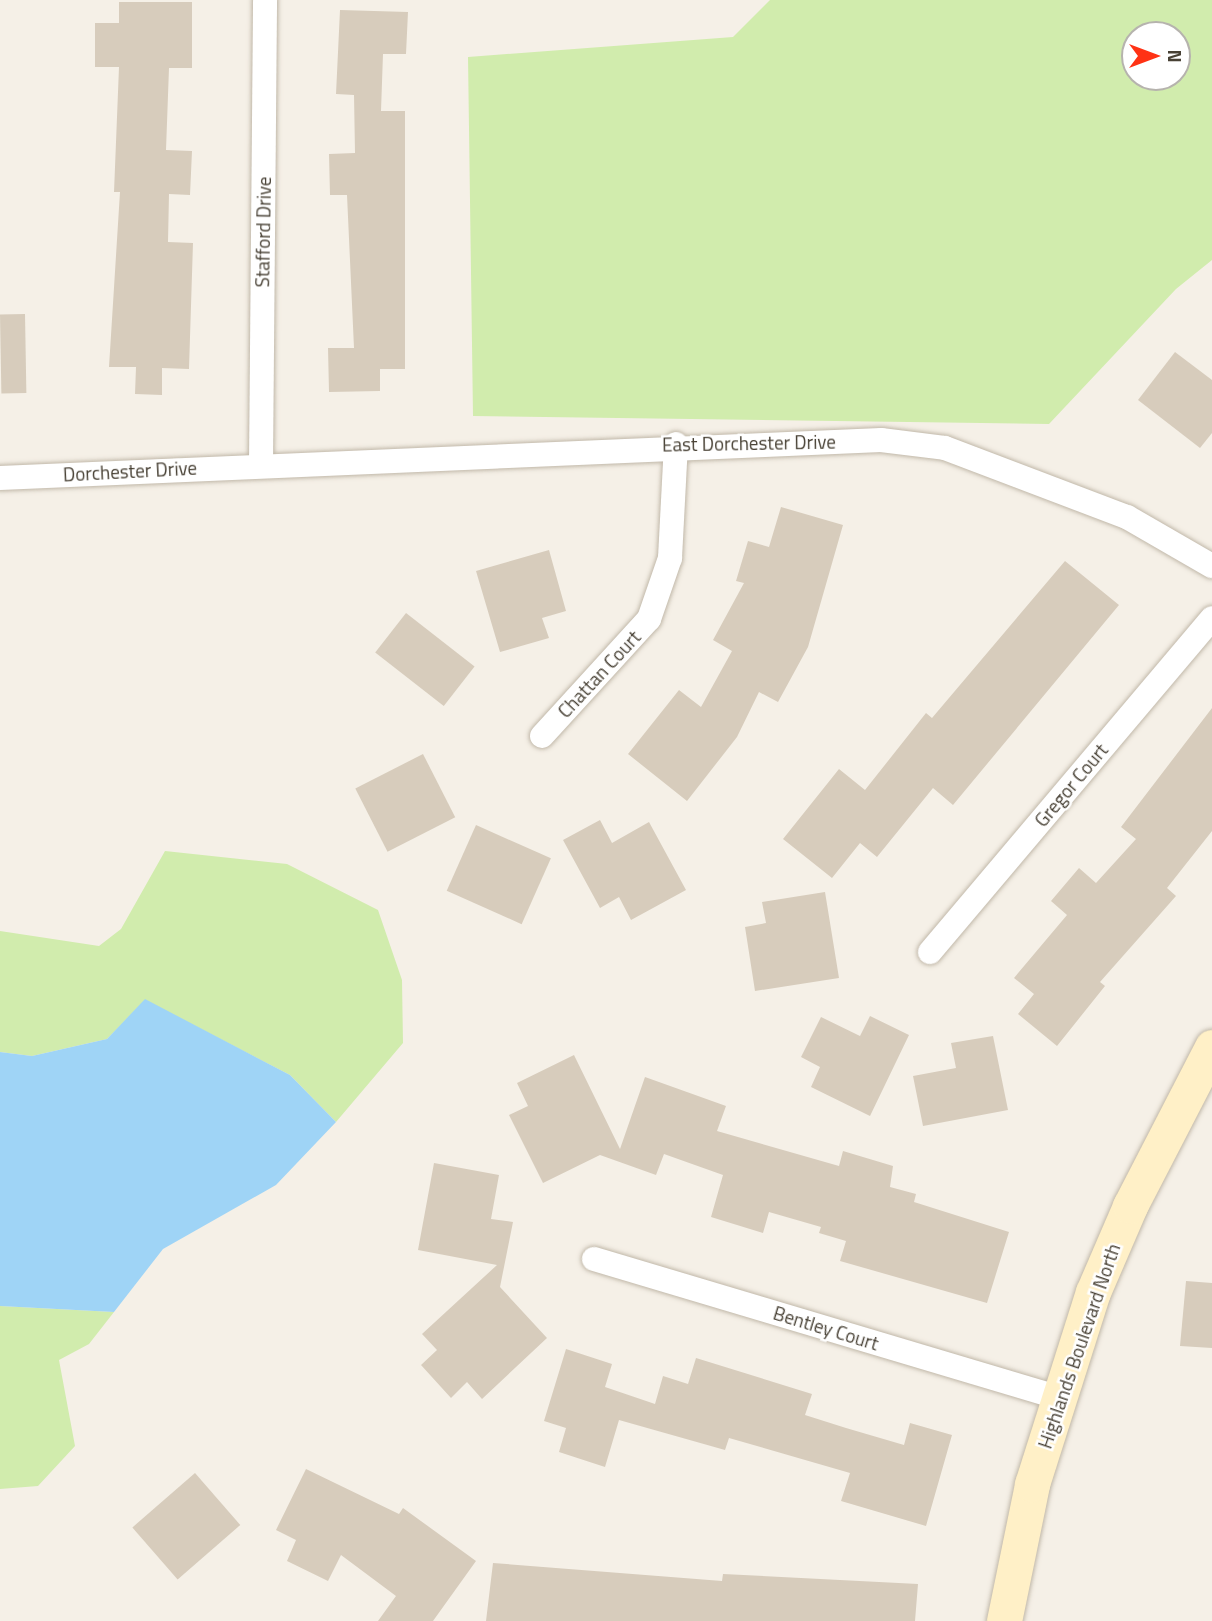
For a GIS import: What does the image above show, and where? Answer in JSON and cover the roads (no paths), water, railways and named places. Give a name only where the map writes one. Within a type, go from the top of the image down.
[{"type":"street","name":"Stafford Drive","points":[[261,464],[265,0]]},
{"type":"street","name":"East Dorchester Drive","points":[[261,464],[676,444],[881,440],[945,448],[1127,517],[1212,566]]},
{"type":"street","name":"Chattan Court","points":[[542,736],[649,619],[670,558],[676,444]]},
{"type":"street","name":"Dorchester Drive","points":[[0,478],[261,464]]},
{"type":"street","name":"Gregor Court","points":[[930,952],[1212,618]]},
{"type":"street","name":"Highlands Boulevard North","points":[[1004,1621],[1032,1484],[1058,1397],[1130,1206],[1212,1047]]},
{"type":"street","name":"Bentley Court","points":[[594,1259],[1058,1397]]},
{"type":"water","points":[[145,999],[290,1075],[336,1122],[276,1185],[163,1249],[114,1312],[0,1306],[0,1052],[32,1056],[107,1039]]}]
